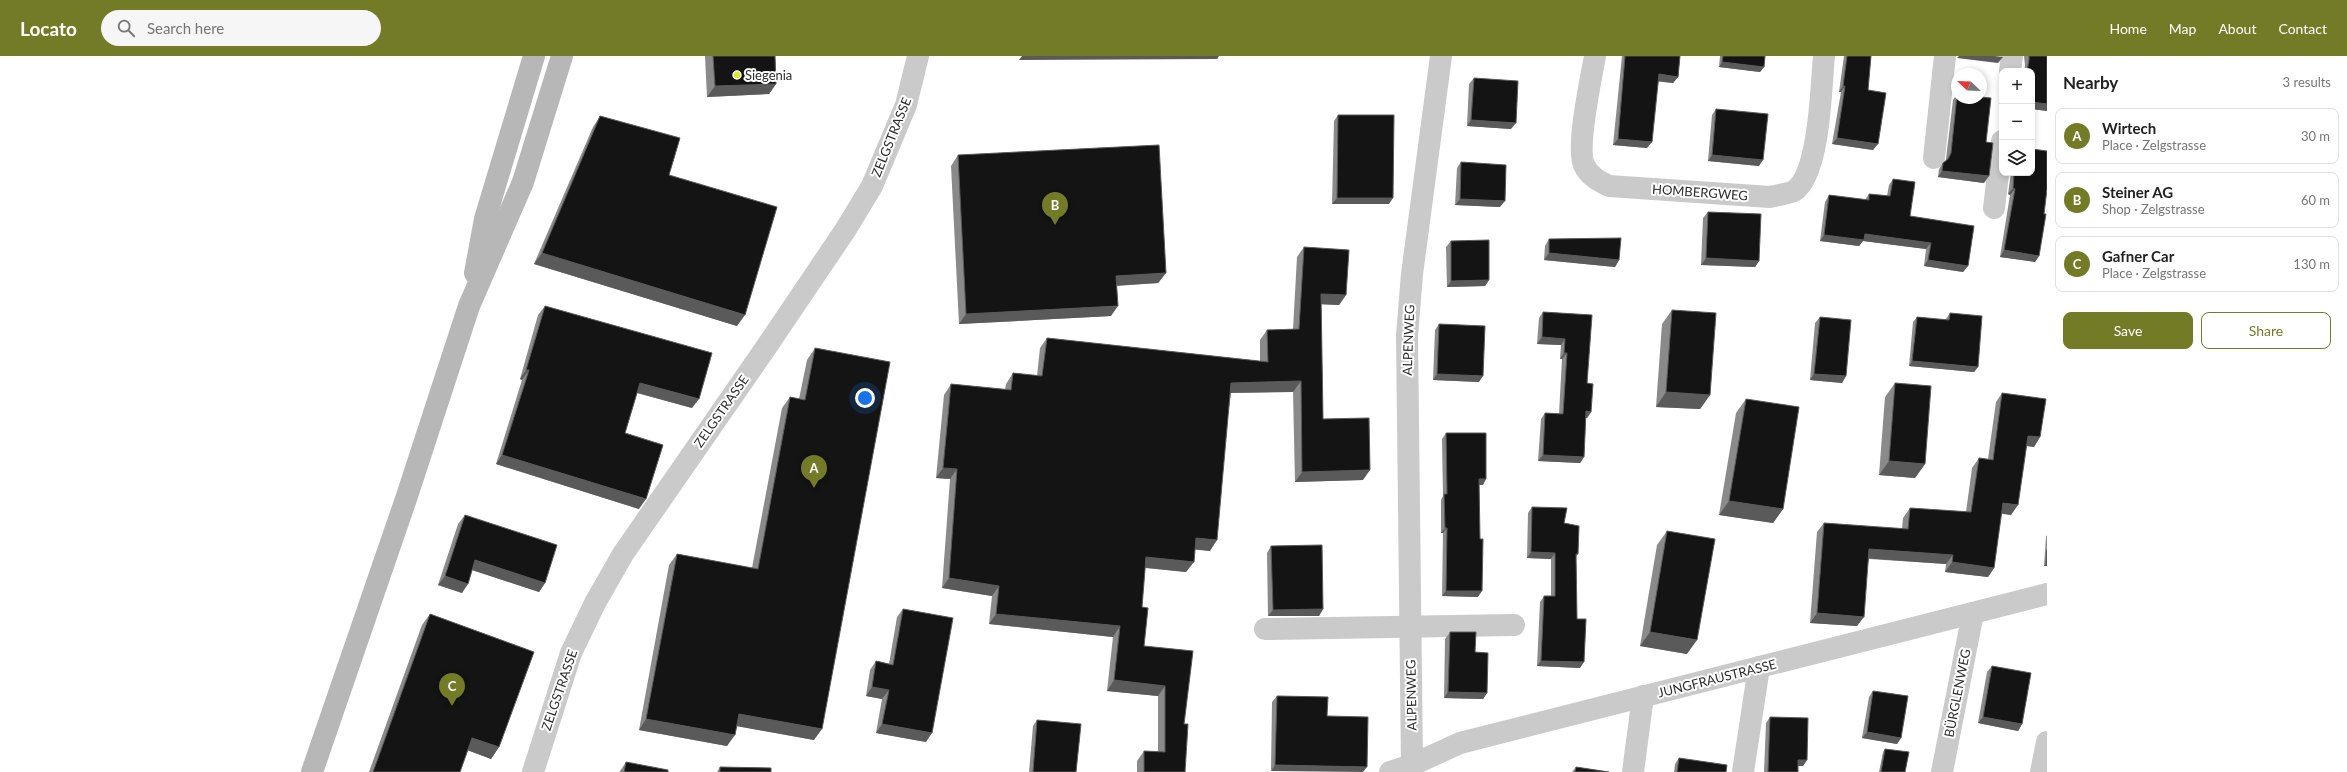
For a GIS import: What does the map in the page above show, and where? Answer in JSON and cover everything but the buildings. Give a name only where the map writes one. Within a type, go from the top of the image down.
[{"type":"main road","points":[[469,306],[485,219],[534,56]]},
{"type":"main road","points":[[312,772],[407,496],[469,306],[523,182],[562,56]]},
{"type":"street","name":"ZELGSTRASSE","points":[[533,772],[571,653],[595,603],[622,554],[846,229],[872,186],[906,105],[918,56]]},
{"type":"street","name":"ALPENWEG","points":[[1412,765],[1407,336],[1412,274],[1441,56]]},
{"type":"street","name":"HOMBERGWEG","points":[[1595,56],[1581,149],[1584,165],[1594,179],[1609,186],[1770,197],[1794,191],[1807,176],[1814,154],[1824,56]]},
{"type":"street","points":[[1934,158],[1945,56]]},
{"type":"street","points":[[2010,68],[2012,56]]},
{"type":"street","points":[[1994,208],[1999,166]]},
{"type":"street","name":"JUNGFRAUSTRASSE","points":[[1390,772],[1412,765],[1435,762],[1460,743],[2047,594]]},
{"type":"street","name":"BÜRGLENWEG","points":[[1942,772],[1972,613]]},
{"type":"street","points":[[1265,629],[1410,626],[1514,626]]},
{"type":"street","points":[[1743,772],[1759,668]]},
{"type":"street","points":[[1632,772],[1643,696]]},
{"type":"street","points":[[2041,772],[2047,742]]},
{"type":"place","name":"Siegenia","points":[[737,75]]},
{"type":"place","name":"Steiner AG","points":[[1055,225]]},
{"type":"place","name":"Wirtech","points":[[814,488]]},
{"type":"place","name":"Gafner Car","points":[[452,706]]}]
